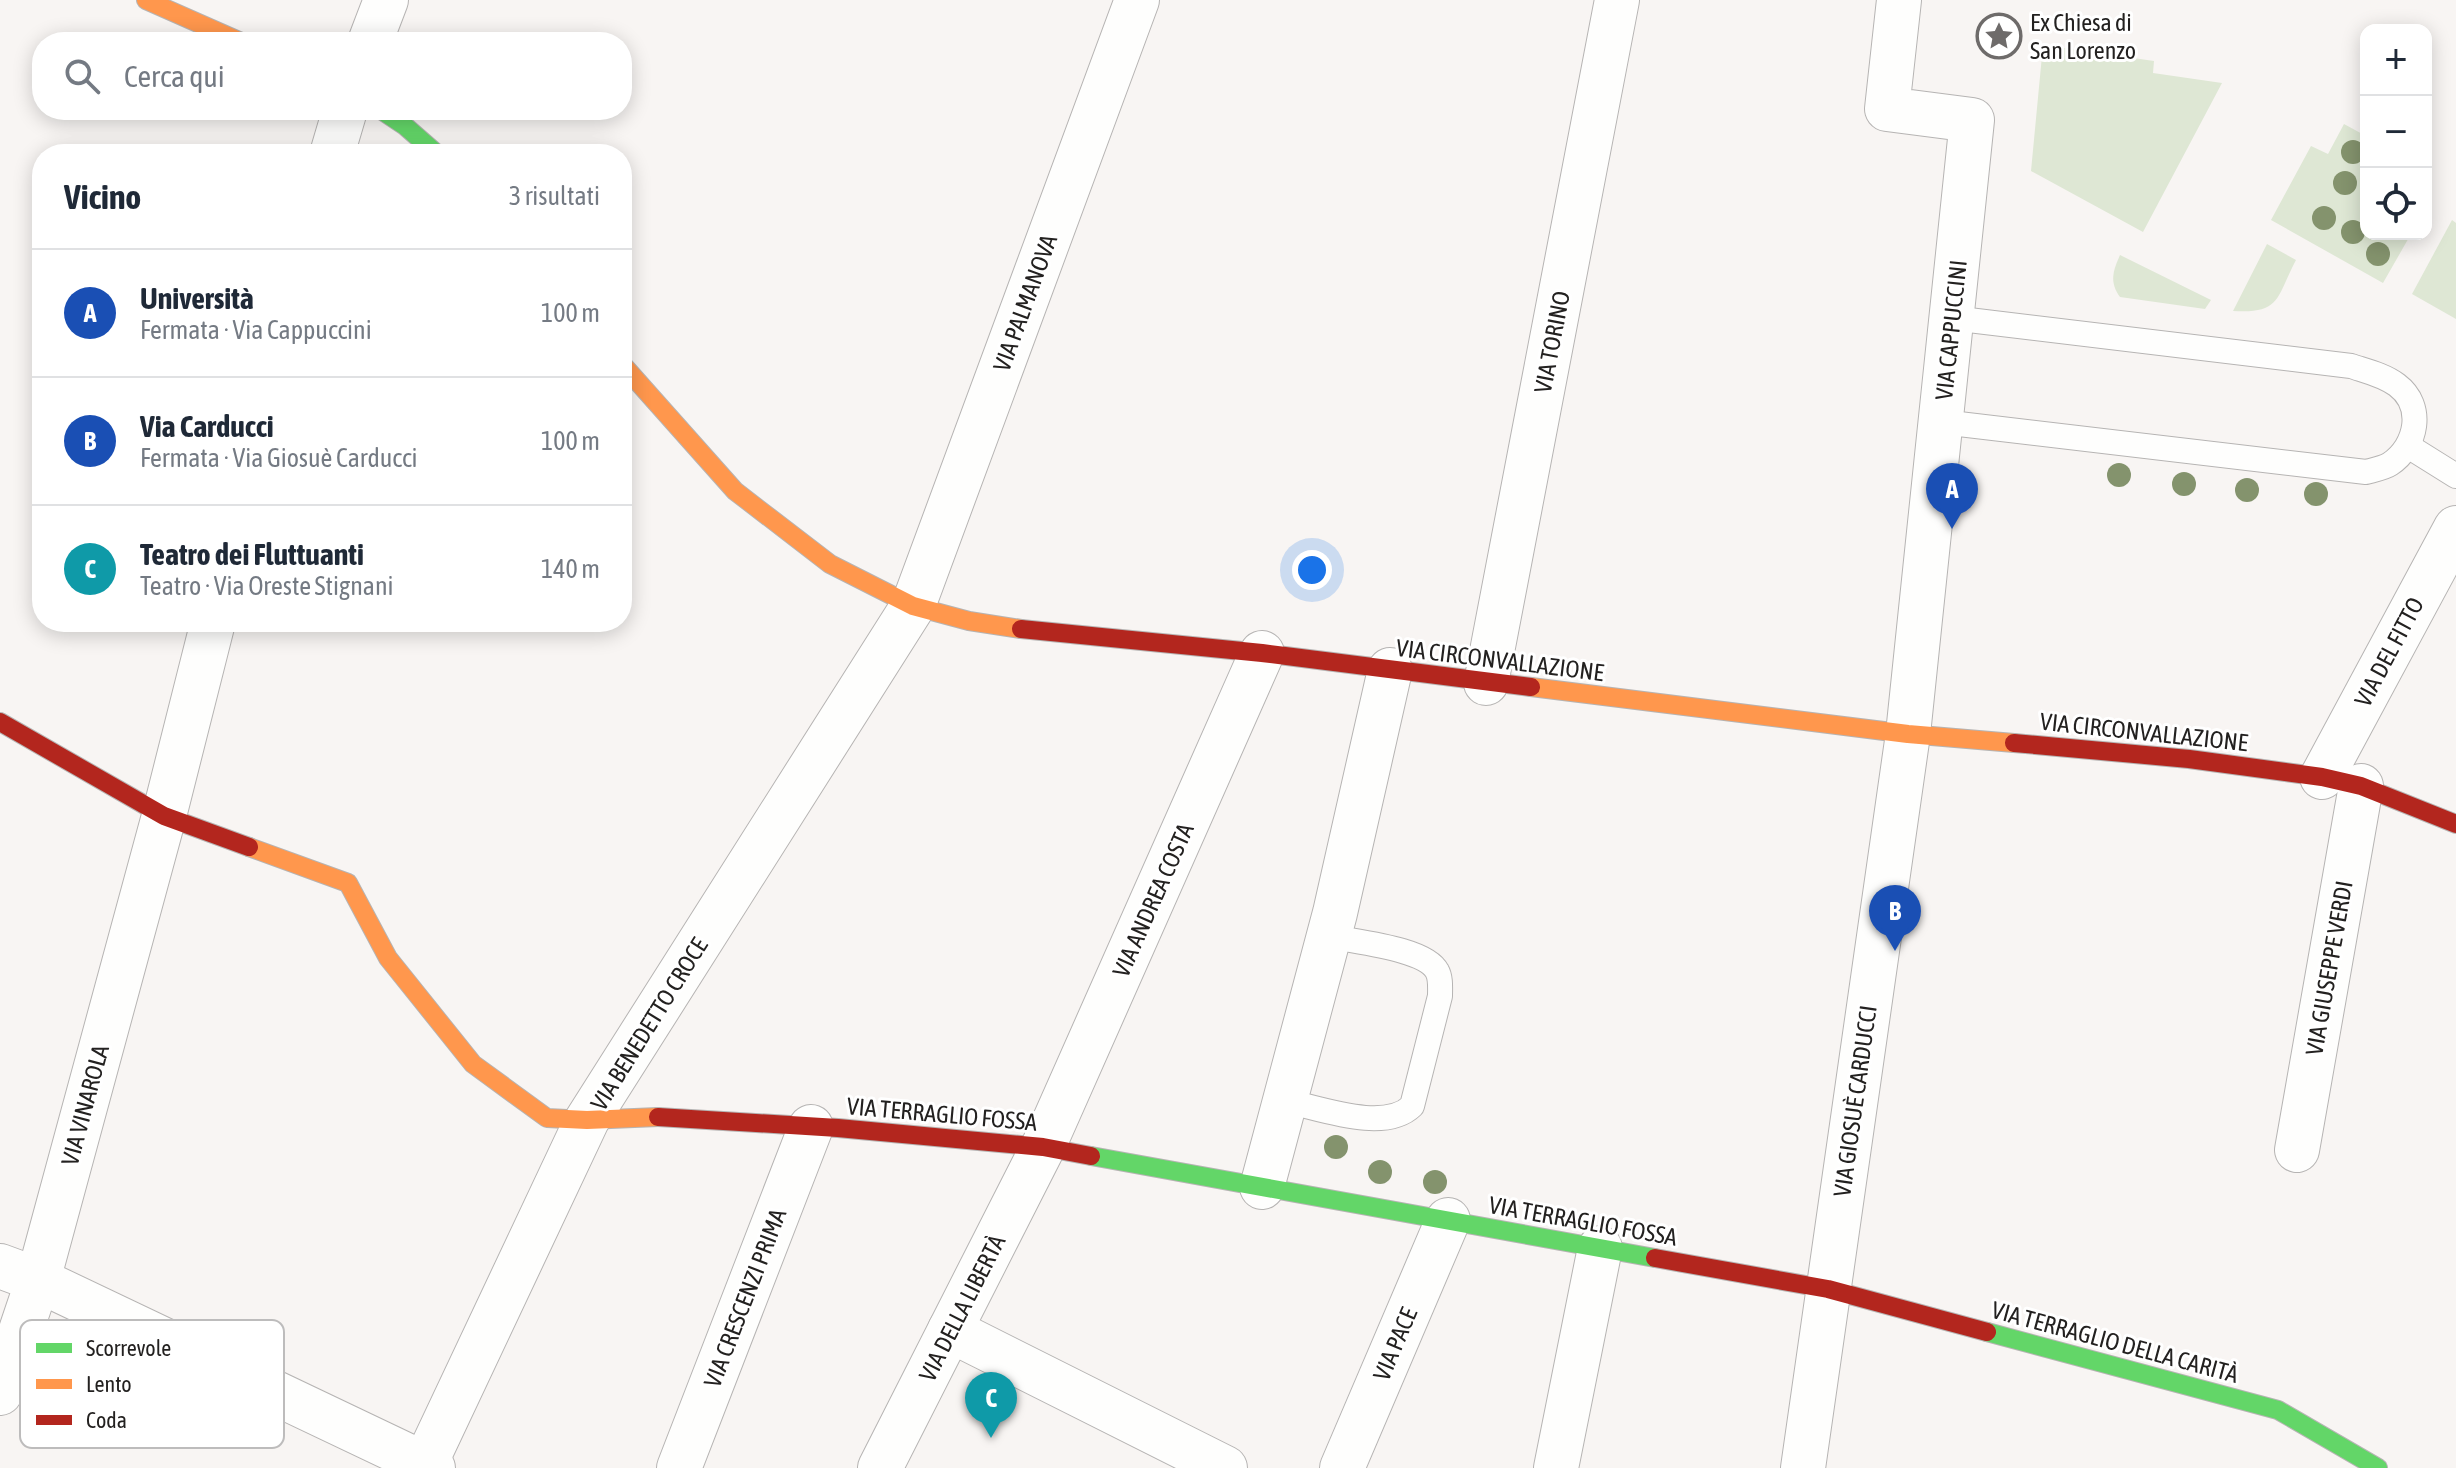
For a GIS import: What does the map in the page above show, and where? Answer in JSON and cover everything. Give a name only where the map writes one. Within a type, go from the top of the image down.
[{"type":"street","points":[[146,0],[218,32]]},
{"type":"street","points":[[374,32],[386,0]]},
{"type":"street","name":"VIA PALMANOVA","points":[[913,606],[1137,0]]},
{"type":"street","name":"VIA TORINO","points":[[1486,683],[1617,0]]},
{"type":"street","name":"VIA CAPPUCCINI","points":[[1899,0],[1887,109],[1972,120],[1908,734]]},
{"type":"street","points":[[335,144],[342,120]]},
{"type":"street","points":[[396,120],[426,144]]},
{"type":"street","name":"VIA CIRCONVALLAZIONE","points":[[632,375],[735,491],[830,564],[913,606],[969,621],[1262,653],[1908,734],[2189,759],[2342,782],[2456,824]]},
{"type":"street","name":"VIA DEL FITTO","points":[[2342,782],[2456,528]]},
{"type":"street","name":"VIA BENEDETTO CROCE","points":[[427,1467],[587,1120],[913,606]]},
{"type":"street","name":"VIA VINAROLA","points":[[0,1393],[19,1273],[164,816],[210,632]]},
{"type":"street","name":"VIA ANDREA COSTA","points":[[1043,1147],[1262,653]]},
{"type":"street","points":[[1262,1187],[1332,924],[1390,670]]},
{"type":"street","points":[[0,722],[164,816]]},
{"type":"street","name":"VIA GIOSUÈ CARDUCCI","points":[[1803,1468],[1908,734]]},
{"type":"street","name":"VIA GIUSEPPE VERDI","points":[[2297,1150],[2342,782]]},
{"type":"street","name":"VIA TERRAGLIO FOSSA","points":[[164,816],[348,883],[388,958],[473,1064],[547,1118],[664,1117],[1043,1147],[1828,1289]]},
{"type":"street","name":"VIA CRESCENZI PRIMA","points":[[679,1468],[811,1127]]},
{"type":"street","name":"VIA DELLA LIBERTÀ","points":[[880,1468],[1043,1147]]},
{"type":"street","name":"VIA PACE","points":[[1342,1468],[1448,1220]]},
{"type":"street","points":[[1556,1468],[1600,1248]]},
{"type":"street","points":[[19,1273],[118,1320]]},
{"type":"street","name":"VIA TERRAGLIO DELLA CARITÀ","points":[[1828,1289],[2278,1410],[2378,1468]]},
{"type":"street","points":[[950,1330],[1225,1468]]},
{"type":"street","points":[[284,1399],[427,1467]]},
{"type":"lane","points":[[1942,422],[2366,472],[2389,465],[2408,446],[2416,422],[2412,402],[2398,385],[2351,366],[1952,318]]},
{"type":"lane","points":[[2408,446],[2456,476]]},
{"type":"lane","points":[[1285,1101],[1370,1119],[1388,1119],[1404,1114],[1412,1106],[1440,996],[1437,969],[1418,955],[1332,924]]},
{"type":"green space","points":[[2043,45],[2154,61],[2153,73],[2222,83],[2143,232],[2031,171]]},
{"type":"green space","points":[[2344,124],[2360,133],[2360,240],[2408,240],[2383,283],[2271,220],[2311,146],[2328,154]]},
{"type":"green space","points":[[2452,220],[2456,223],[2456,319],[2412,294]]},
{"type":"green space","points":[[2267,244],[2296,260],[2280,294],[2269,306],[2260,310],[2233,311]]},
{"type":"green space","points":[[2120,255],[2211,300],[2205,309],[2120,297],[2113,276]]},
{"type":"traffic: fast","points":[[396,120],[426,144]]},
{"type":"traffic: fast","points":[[1091,1156],[1655,1258]]},
{"type":"traffic: fast","points":[[1987,1332],[2278,1410],[2378,1468]]},
{"type":"traffic: slow","points":[[146,0],[218,32]]},
{"type":"traffic: slow","points":[[632,375],[735,491],[830,564],[913,606],[969,621],[1021,629]]},
{"type":"traffic: slow","points":[[1531,687],[1908,734],[2014,743]]},
{"type":"traffic: slow","points":[[249,847],[348,883],[388,958],[473,1064],[547,1118],[658,1117]]},
{"type":"traffic: jam","points":[[1021,629],[1262,653],[1531,687]]},
{"type":"traffic: jam","points":[[0,722],[164,816],[249,847]]},
{"type":"traffic: jam","points":[[2014,743],[2189,759],[2322,777],[2361,786],[2456,824]]},
{"type":"traffic: jam","points":[[658,1117],[838,1128],[1043,1147],[1091,1156]]},
{"type":"traffic: jam","points":[[1655,1258],[1828,1289],[1987,1332]]},
{"type":"place","name":"Ex Chiesa di San Lorenzo","points":[[1999,36]]},
{"type":"place","name":"Università","points":[[1952,529]]},
{"type":"place","name":"Via Carducci","points":[[1895,951]]},
{"type":"place","name":"Teatro dei Fluttuanti","points":[[991,1438]]}]
